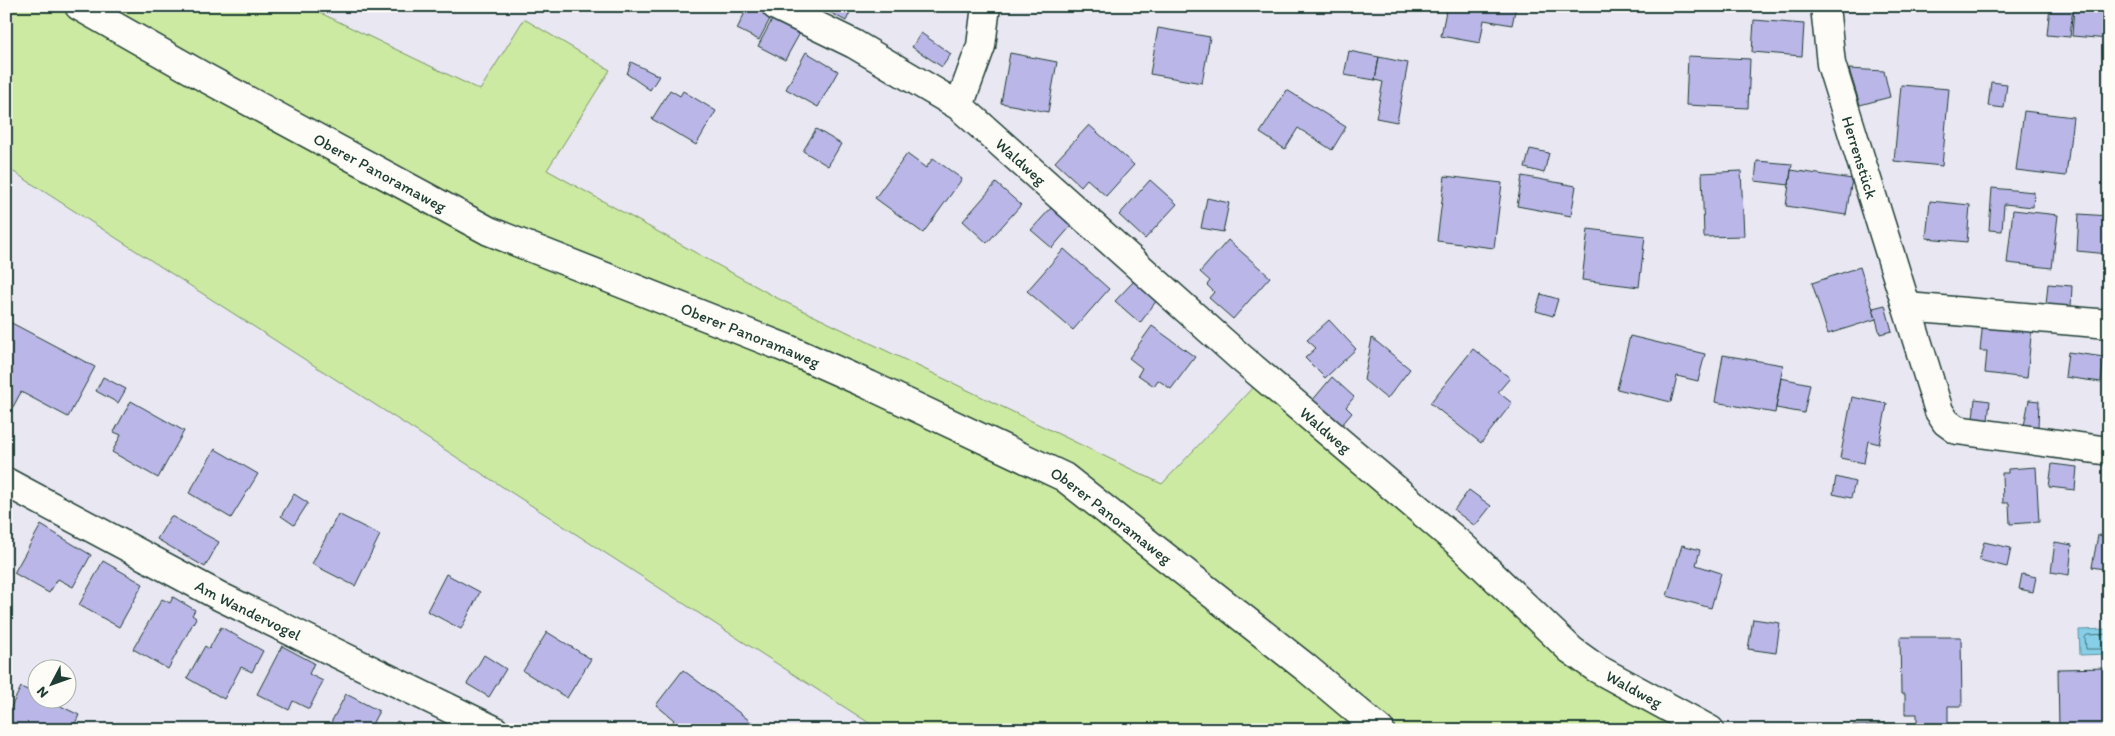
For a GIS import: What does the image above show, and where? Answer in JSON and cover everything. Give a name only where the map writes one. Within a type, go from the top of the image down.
[{"type":"street","name":"Oberer Panoramaweg","points":[[79,6],[212,82],[489,231],[788,349],[1064,477],[1305,668],[1380,730]]},
{"type":"street","name":"Waldweg","points":[[776,6],[854,44],[958,106],[1240,356],[1461,545],[1571,650],[1596,668],[1710,730]]},
{"type":"street","points":[[958,106],[981,46],[986,6]]},
{"type":"street","name":"Herrenstück","points":[[1826,6],[1831,64],[1940,411],[1946,422],[1957,430],[2109,451]]},
{"type":"street","points":[[1907,307],[2109,324]]},
{"type":"street","name":"Am Wandervogel","points":[[6,482],[221,597],[494,730]]},
{"type":"green space","points":[[6,6],[306,6],[480,90],[524,19],[610,70],[547,170],[777,298],[1162,484],[1256,384],[1686,730],[880,730],[6,167]]},
{"type":"water","points":[[2109,629],[2109,654],[2080,655],[2079,630]]},
{"type":"building","points":[[748,6],[771,17],[759,40],[737,29]]},
{"type":"building","points":[[818,6],[853,6],[846,21]]},
{"type":"building","points":[[1447,6],[1516,6],[1512,25],[1484,20],[1480,43],[1441,36]]},
{"type":"building","points":[[2050,6],[2073,6],[2070,37],[2047,35]]},
{"type":"building","points":[[2074,6],[2109,6],[2109,39],[2072,36]]},
{"type":"building","points":[[773,18],[800,33],[785,60],[758,46]]},
{"type":"building","points":[[1754,20],[1804,24],[1802,56],[1752,52]]},
{"type":"building","points":[[1158,28],[1210,37],[1202,83],[1150,74]]},
{"type":"building","points":[[921,33],[951,54],[942,67],[912,47]]},
{"type":"building","points":[[1349,51],[1379,57],[1375,80],[1344,75]]},
{"type":"building","points":[[806,52],[838,71],[818,107],[786,89]]},
{"type":"building","points":[[1010,53],[1057,62],[1048,112],[1001,103]]},
{"type":"building","points":[[1688,56],[1750,59],[1748,108],[1686,105]]},
{"type":"building","points":[[1379,57],[1408,63],[1397,122],[1376,118],[1383,82],[1375,80]]},
{"type":"building","points":[[631,62],[659,76],[650,90],[627,74]]},
{"type":"building","points":[[1849,69],[1884,71],[1890,97],[1860,105]]},
{"type":"building","points":[[1991,82],[2007,84],[2004,108],[1988,106]]},
{"type":"building","points":[[1901,85],[1949,89],[1942,166],[1894,161]]},
{"type":"building","points":[[670,90],[680,96],[683,91],[716,111],[696,145],[652,119]]},
{"type":"building","points":[[1287,90],[1346,127],[1332,150],[1298,128],[1285,149],[1260,133]]},
{"type":"building","points":[[2024,111],[2073,117],[2066,176],[2016,170]]},
{"type":"building","points":[[1089,125],[1134,165],[1106,196],[1087,179],[1081,186],[1055,162]]},
{"type":"building","points":[[816,129],[841,144],[828,166],[803,151]]},
{"type":"building","points":[[1530,149],[1549,153],[1544,173],[1525,168]]},
{"type":"building","points":[[907,154],[926,168],[933,158],[962,179],[923,233],[875,198]]},
{"type":"building","points":[[1757,161],[1792,164],[1789,185],[1755,181]]},
{"type":"building","points":[[1791,170],[1852,179],[1846,215],[1786,206]]},
{"type":"building","points":[[1741,171],[1744,236],[1704,237],[1702,173]]},
{"type":"building","points":[[1445,176],[1502,183],[1494,248],[1437,241]]},
{"type":"building","points":[[1522,176],[1576,186],[1571,216],[1517,206]]},
{"type":"building","points":[[1150,180],[1177,204],[1145,239],[1119,215]]},
{"type":"building","points":[[996,183],[1021,205],[987,243],[963,221]]},
{"type":"building","points":[[1992,188],[2034,192],[2033,207],[2004,204],[2002,231],[1989,230]]},
{"type":"building","points":[[1207,198],[1229,203],[1223,232],[1201,228]]},
{"type":"building","points":[[1930,201],[1970,205],[1967,242],[1926,238]]},
{"type":"building","points":[[1051,208],[1071,226],[1052,248],[1031,230]]},
{"type":"building","points":[[2013,210],[2058,215],[2052,268],[2007,263]]},
{"type":"building","points":[[2079,214],[2109,216],[2109,254],[2077,251]]},
{"type":"building","points":[[1588,229],[1645,236],[1639,287],[1582,280]]},
{"type":"building","points":[[1228,240],[1270,277],[1233,319],[1209,298],[1214,292],[1207,285],[1210,281],[1200,272]]},
{"type":"building","points":[[1064,249],[1109,289],[1073,330],[1027,291]]},
{"type":"building","points":[[1860,267],[1876,319],[1828,334],[1812,283]]},
{"type":"building","points":[[1134,281],[1157,300],[1140,323],[1115,301]]},
{"type":"building","points":[[2048,284],[2072,286],[2071,307],[2046,305]]},
{"type":"building","points":[[1541,294],[1558,299],[1553,316],[1536,311]]},
{"type":"building","points":[[1885,305],[1892,331],[1880,334],[1873,308]]},
{"type":"building","points":[[6,320],[95,367],[68,417],[21,392],[13,407],[6,403]]},
{"type":"building","points":[[1329,320],[1356,349],[1325,378],[1305,358],[1316,348],[1307,340]]},
{"type":"building","points":[[1983,321],[2032,326],[2027,378],[1985,373],[1987,351],[1980,351]]},
{"type":"building","points":[[1152,326],[1195,357],[1171,389],[1158,380],[1154,386],[1138,375],[1142,368],[1129,358]]},
{"type":"building","points":[[1630,336],[1705,354],[1698,381],[1677,376],[1671,402],[1617,389]]},
{"type":"building","points":[[1372,338],[1410,369],[1387,399],[1364,380]]},
{"type":"building","points":[[1473,349],[1510,378],[1498,392],[1512,403],[1481,443],[1430,403]]},
{"type":"building","points":[[2068,352],[2104,357],[2101,382],[2065,377]]},
{"type":"building","points":[[1723,355],[1783,365],[1775,413],[1715,402]]},
{"type":"building","points":[[103,377],[126,389],[118,403],[96,391]]},
{"type":"building","points":[[1332,377],[1354,397],[1346,407],[1352,413],[1341,426],[1312,401]]},
{"type":"building","points":[[1781,378],[1810,384],[1804,413],[1776,408]]},
{"type":"building","points":[[1852,397],[1887,404],[1879,444],[1868,441],[1864,463],[1840,458]]},
{"type":"building","points":[[1975,399],[1990,401],[1988,420],[1973,419]]},
{"type":"building","points":[[2029,400],[2039,401],[2038,427],[2024,426]]},
{"type":"building","points":[[131,401],[184,431],[158,478],[112,452],[121,435],[114,432]]},
{"type":"building","points":[[215,449],[258,474],[231,518],[189,493]]},
{"type":"building","points":[[2052,464],[2077,467],[2075,490],[2049,487]]},
{"type":"building","points":[[2036,467],[2039,522],[2010,524],[2009,503],[2003,503],[2002,473],[2008,473],[2008,469]]},
{"type":"building","points":[[1836,477],[1855,482],[1851,498],[1833,494]]},
{"type":"building","points":[[1469,490],[1491,506],[1475,526],[1454,510]]},
{"type":"building","points":[[294,494],[308,503],[294,525],[281,516]]},
{"type":"building","points":[[2109,512],[2109,570],[2092,567],[2098,535],[2105,536]]},
{"type":"building","points":[[338,514],[380,535],[355,586],[312,564]]},
{"type":"building","points":[[171,516],[219,542],[205,567],[157,539]]},
{"type":"building","points":[[41,525],[91,555],[73,587],[58,579],[49,593],[14,573]]},
{"type":"building","points":[[1984,542],[2011,548],[2007,567],[1979,560]]},
{"type":"building","points":[[2055,542],[2072,545],[2069,575],[2051,572]]},
{"type":"building","points":[[1682,545],[1700,550],[1696,565],[1721,573],[1711,608],[1667,596]]},
{"type":"building","points":[[103,561],[143,584],[119,627],[79,605]]},
{"type":"building","points":[[446,574],[480,592],[461,629],[427,611]]},
{"type":"building","points":[[2022,574],[2036,577],[2033,592],[2019,589]]},
{"type":"building","points":[[173,597],[195,610],[192,615],[196,618],[168,669],[133,649],[162,599],[170,603]]},
{"type":"building","points":[[1753,619],[1780,623],[1776,653],[1748,649]]},
{"type":"building","points":[[221,627],[263,651],[252,672],[241,667],[224,699],[187,678],[205,646],[209,649]]},
{"type":"building","points":[[547,632],[591,659],[567,698],[523,671]]},
{"type":"building","points":[[1900,637],[1961,637],[1962,706],[1948,706],[1948,726],[1917,727],[1917,714],[1905,714],[1905,694],[1901,694]]},
{"type":"building","points":[[282,646],[314,663],[309,674],[323,681],[309,709],[293,701],[289,710],[257,694]]},
{"type":"building","points":[[484,655],[506,669],[489,697],[467,684]]},
{"type":"building","points":[[2109,668],[2109,730],[2059,730],[2058,669]]},
{"type":"building","points":[[683,670],[758,727],[756,730],[675,730],[670,726],[674,720],[656,705]]},
{"type":"building","points":[[21,687],[28,690],[28,708],[65,708],[79,715],[72,730],[6,730],[6,717]]},
{"type":"building","points":[[346,694],[379,711],[369,730],[327,730]]},
{"type":"building","points":[[397,721],[414,730],[393,730]]},
{"type":"building","points":[[450,724],[461,730],[447,730]]},
{"type":"building","points":[[1853,725],[1899,725],[1899,730],[1853,730]]}]
